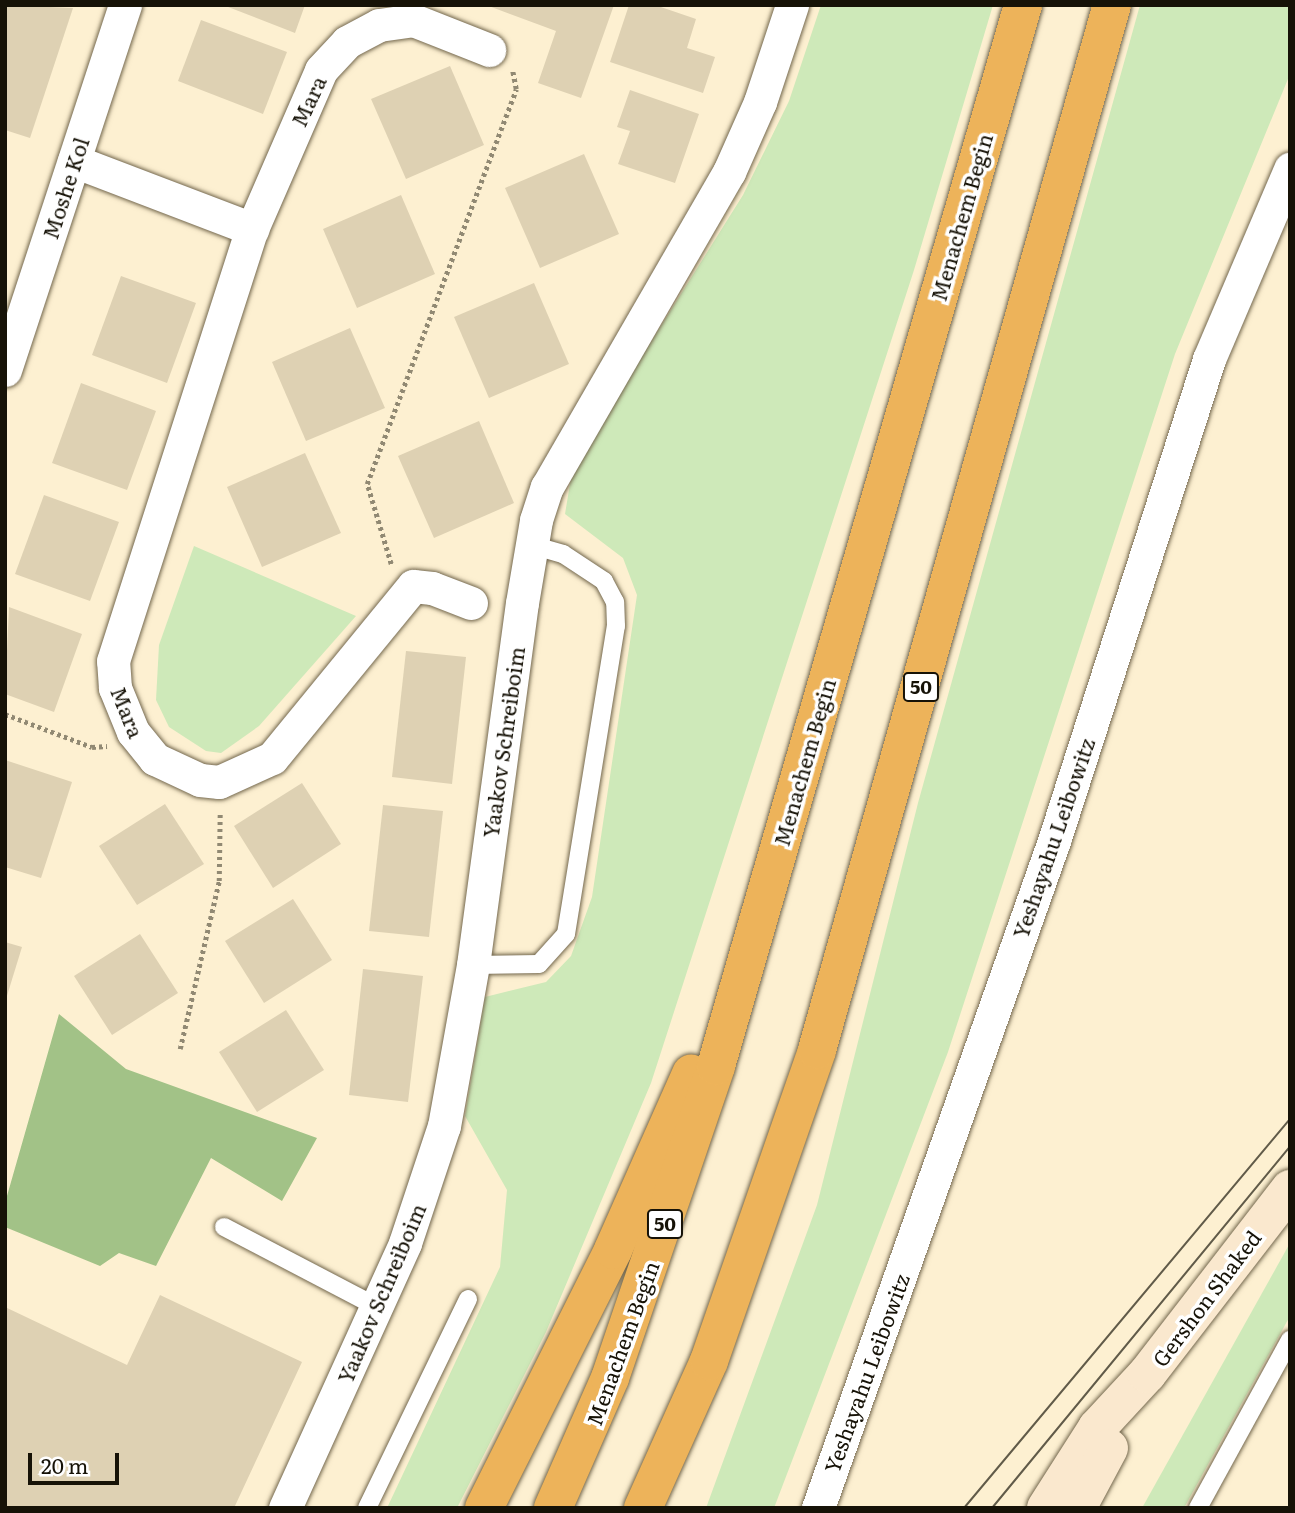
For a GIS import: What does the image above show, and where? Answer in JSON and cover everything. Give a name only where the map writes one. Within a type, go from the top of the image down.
[{"type":"highway","name":"Menachem Begin","points":[[553,1508],[580,1454],[640,1297],[755,931],[1023,5]]},
{"type":"highway","name":"50","points":[[643,1508],[709,1362],[817,1050],[1112,5]]},
{"type":"highway","points":[[484,1508],[613,1250],[755,931]]},
{"type":"highway","points":[[661,1508],[709,1362]]},
{"type":"street","name":"Moshe Kol","points":[[5,370],[125,5]]},
{"type":"street","name":"Yaakov Schreiboim","points":[[285,1508],[405,1244],[444,1126],[473,965],[531,545],[547,487],[567,445],[729,172],[760,102],[792,5]]},
{"type":"street","name":"Mara","points":[[219,782],[200,780],[178,770],[155,759],[141,745],[115,688],[113,661],[251,229],[321,70],[347,42],[379,24],[413,20],[489,50]]},
{"type":"street","points":[[74,161],[251,229]]},
{"type":"street","name":"Yeshayahu Leibowitz","points":[[818,1508],[1049,853],[1209,359],[1290,169]]},
{"type":"street","points":[[219,782],[272,758],[401,596],[413,586],[432,587],[471,603]]},
{"type":"street","name":"Gershon Shaked","points":[[1046,1508],[1097,1428],[1147,1374],[1290,1189]]},
{"type":"street","name":"Gershon Shaked","points":[[1077,1508],[1147,1374]]},
{"type":"lane","points":[[473,965],[539,964],[566,934],[616,626],[615,602],[604,581],[563,554],[531,545]]},
{"type":"lane","points":[[224,1227],[377,1307]]},
{"type":"lane","points":[[367,1508],[468,1299]]},
{"type":"lane","points":[[1198,1508],[1290,1340]]},
{"type":"path","points":[[401,596],[367,484],[516,89],[511,62],[489,50]]},
{"type":"path","points":[[5,714],[92,747],[141,745]]},
{"type":"path","points":[[180,1049],[219,881],[219,782]]},
{"type":"green space","points":[[821,5],[993,5],[914,270],[651,1083],[546,1332],[457,1508],[387,1508],[500,1267],[507,1190],[465,1116],[485,997],[546,982],[571,956],[592,897],[637,595],[623,558],[565,514],[573,466],[743,195],[789,101]]},
{"type":"green space","points":[[1140,5],[1290,5],[1290,74],[1175,354],[948,1052],[774,1508],[706,1508],[817,1205],[918,803]]},
{"type":"green space","points":[[194,546],[356,616],[259,726],[221,753],[206,751],[169,727],[156,700],[159,645]]},
{"type":"green space","points":[[59,1014],[126,1069],[317,1138],[282,1201],[211,1158],[156,1266],[119,1253],[100,1266],[5,1227],[5,1203]]},
{"type":"green space","points":[[1290,1243],[1290,1316],[1184,1508],[1142,1508]]},
{"type":"building","points":[[5,5],[73,8],[30,138],[5,130]]},
{"type":"building","points":[[223,5],[305,5],[295,33]]},
{"type":"building","points":[[486,5],[614,5],[581,98],[538,83],[556,31]]},
{"type":"building","points":[[629,5],[655,5],[696,19],[687,48],[715,57],[703,93],[610,62]]},
{"type":"building","points":[[201,20],[287,52],[263,114],[178,81]]},
{"type":"building","points":[[450,66],[484,145],[406,179],[371,99]]},
{"type":"building","points":[[630,90],[699,114],[675,183],[618,164],[630,131],[617,127]]},
{"type":"building","points":[[584,154],[619,234],[540,268],[505,188]]},
{"type":"building","points":[[401,195],[435,274],[357,308],[323,229]]},
{"type":"building","points":[[121,276],[196,303],[167,383],[92,355]]},
{"type":"building","points":[[534,283],[569,364],[489,398],[454,317]]},
{"type":"building","points":[[350,328],[385,408],[306,441],[272,362]]},
{"type":"building","points":[[81,383],[156,411],[127,490],[52,463]]},
{"type":"building","points":[[479,421],[514,503],[434,538],[398,456]]},
{"type":"building","points":[[305,453],[341,533],[262,567],[227,487]]},
{"type":"building","points":[[44,495],[119,522],[90,601],[15,574]]},
{"type":"building","points":[[9,607],[82,634],[54,712],[5,694]]},
{"type":"building","points":[[406,651],[466,657],[452,784],[392,777]]},
{"type":"building","points":[[5,760],[72,782],[41,878],[5,867]]},
{"type":"building","points":[[302,783],[341,844],[273,888],[234,826]]},
{"type":"building","points":[[165,804],[204,864],[137,905],[99,846]]},
{"type":"building","points":[[383,805],[443,811],[429,937],[369,931]]},
{"type":"building","points":[[293,899],[332,960],[264,1003],[225,941]]},
{"type":"building","points":[[140,934],[178,993],[112,1035],[74,976]]},
{"type":"building","points":[[5,942],[22,947],[6,999],[5,999]]},
{"type":"building","points":[[363,969],[423,976],[408,1102],[349,1095]]},
{"type":"building","points":[[286,1010],[324,1070],[257,1112],[219,1052]]},
{"type":"building","points":[[160,1295],[302,1362],[234,1508],[5,1508],[5,1307],[127,1365]]},
{"type":"tram line","points":[[964,1508],[1290,1119]]},
{"type":"tram line","points":[[992,1508],[1290,1147]]}]
